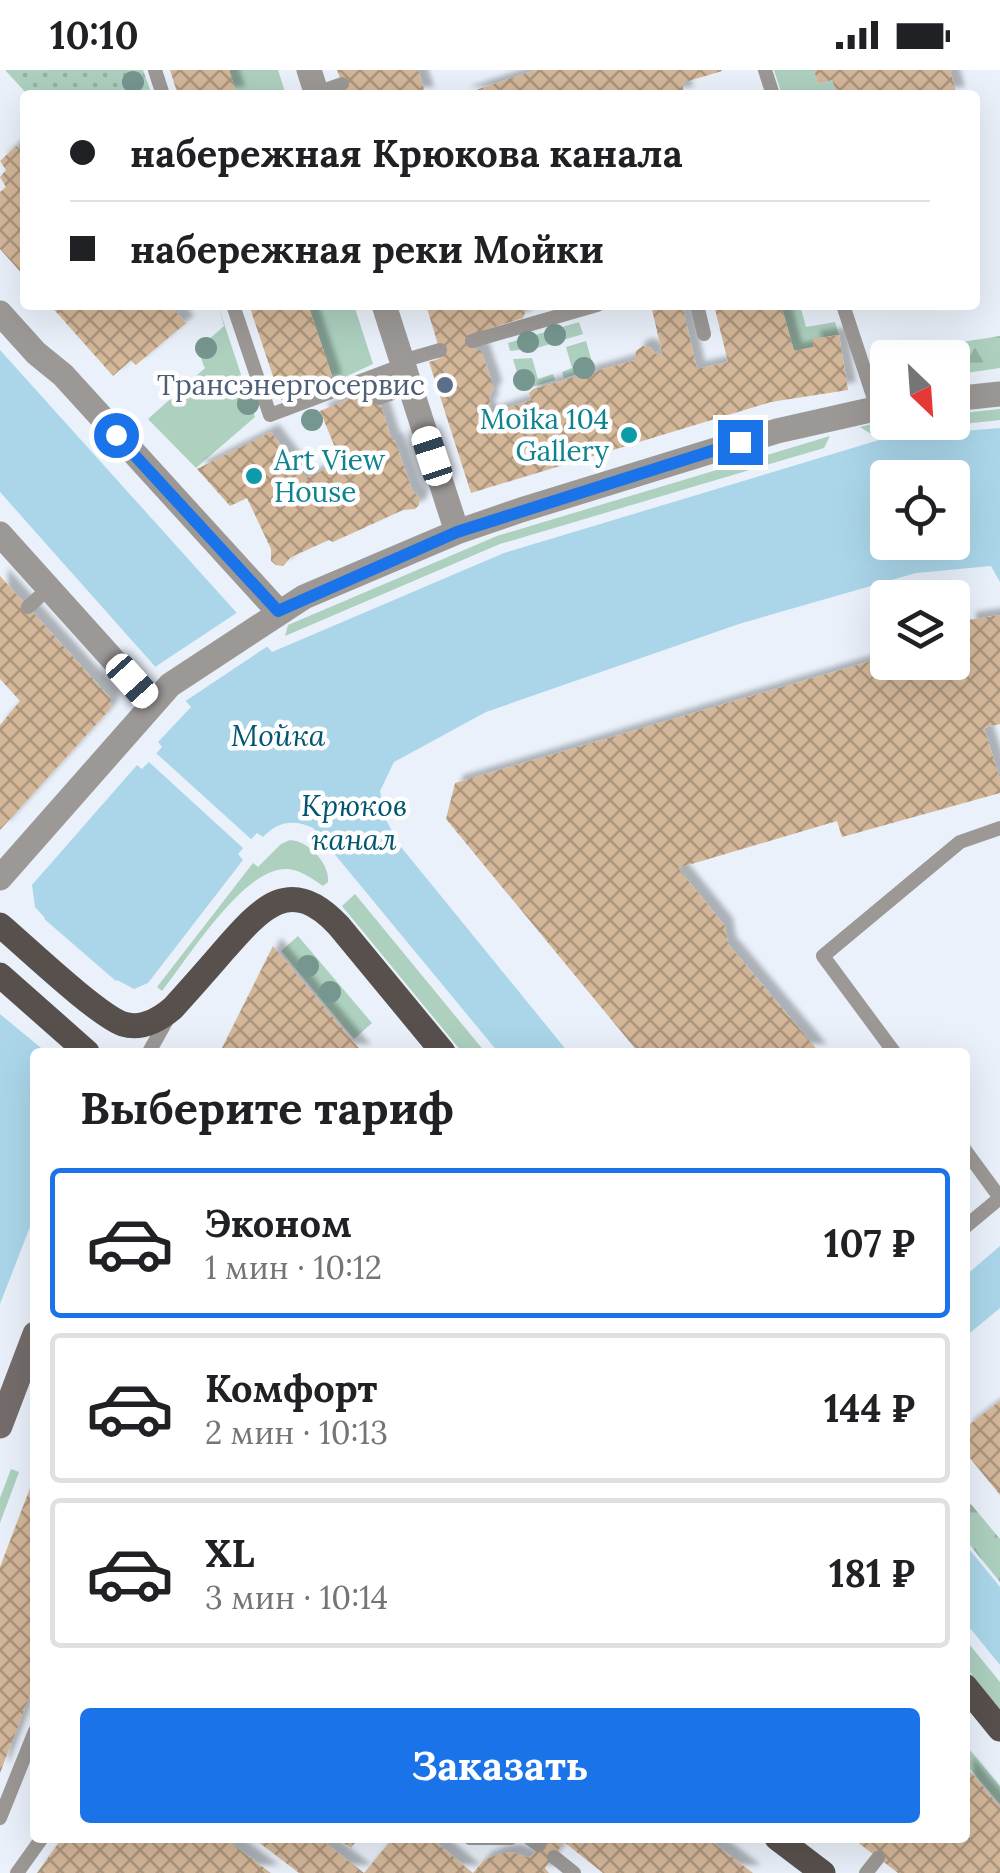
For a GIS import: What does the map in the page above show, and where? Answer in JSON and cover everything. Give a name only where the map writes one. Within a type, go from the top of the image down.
[{"type":"main road","points":[[0,925],[100,1009],[123,1024],[140,1025],[158,1021],[173,1008],[262,908],[300,900],[314,904],[330,916],[440,1048]]},
{"type":"main road","points":[[2,976],[82,1048]]},
{"type":"main road","points":[[970,1692],[1000,1729]]},
{"type":"main road","points":[[783,1843],[822,1873]]},
{"type":"street","points":[[386,310],[457,532]]},
{"type":"street","points":[[0,313],[36,353],[63,375],[278,611]]},
{"type":"street","points":[[970,397],[1000,394]]},
{"type":"street","points":[[0,878],[162,694],[278,611],[457,532],[776,430],[870,410]]},
{"type":"street","points":[[0,534],[49,588],[162,694]]},
{"type":"street","points":[[0,1426],[30,1347]]},
{"type":"lane","points":[[314,86],[342,84]]},
{"type":"lane","points":[[235,310],[270,415],[405,371],[440,350]]},
{"type":"lane","points":[[472,341],[581,310]]},
{"type":"lane","points":[[698,310],[704,334]]},
{"type":"lane","points":[[845,310],[870,376]]},
{"type":"lane","points":[[378,398],[405,371]]},
{"type":"lane","points":[[28,607],[49,588]]},
{"type":"lane","points":[[891,1048],[823,956],[960,842],[1000,828]]},
{"type":"lane","points":[[151,1048],[173,1008]]},
{"type":"lane","points":[[970,1157],[1000,1198],[970,1222]]},
{"type":"lane","points":[[0,1818],[30,1743]]},
{"type":"lane","points":[[17,1873],[38,1843]]},
{"type":"lane","points":[[554,1856],[574,1873]]},
{"type":"lane","points":[[866,1873],[878,1858]]},
{"type":"green space","points":[[5,70],[143,70],[150,90],[23,90]]},
{"type":"green space","points":[[229,70],[278,70],[284,90],[235,90]]},
{"type":"green space","points":[[774,70],[814,70],[818,84],[832,80],[835,90],[780,90]]},
{"type":"green space","points":[[219,310],[255,417],[196,468],[148,419],[205,368],[202,349],[224,326]]},
{"type":"green space","points":[[310,310],[356,310],[373,364],[334,382]]},
{"type":"green space","points":[[782,310],[801,310],[806,327],[835,322],[839,335],[813,339],[814,347],[794,351]]},
{"type":"green space","points":[[579,322],[583,334],[537,348],[510,351],[508,343]]},
{"type":"green space","points":[[1000,336],[1000,368],[970,372],[970,341]]},
{"type":"green space","points":[[586,341],[594,369],[564,378],[562,372],[572,368],[566,347]]},
{"type":"green space","points":[[532,358],[538,379],[553,374],[555,380],[522,390],[513,359]]},
{"type":"green space","points":[[1000,409],[1000,420],[970,423],[970,412]]},
{"type":"green space","points":[[830,436],[824,448],[500,544],[285,636],[288,625],[497,536]]},
{"type":"green space","points":[[290,840],[304,844],[317,855],[326,868],[328,882],[323,886],[288,869],[271,872],[254,882],[218,917],[162,991],[157,987],[253,863],[258,867]]},
{"type":"green space","points":[[355,894],[482,1048],[459,1048],[342,906]]},
{"type":"green space","points":[[298,936],[372,1023],[354,1039],[281,951]]},
{"type":"green space","points":[[11,1469],[19,1472],[0,1523],[0,1498]]},
{"type":"green space","points":[[970,1503],[1000,1539],[1000,1582],[970,1545]]},
{"type":"green space","points":[[970,1645],[1000,1682],[1000,1709],[970,1672]]},
{"type":"green space","points":[[970,1750],[1000,1786],[1000,1804],[970,1769]]},
{"type":"water","name":"Мойка","points":[[0,350],[272,652],[504,553],[879,440],[970,440],[970,430],[1000,428],[1000,582],[991,566],[870,580],[870,586],[739,624],[486,712],[394,762],[380,791],[386,820],[401,847],[565,1048],[495,1048],[313,828],[286,823],[263,837],[257,833],[238,854],[243,860],[148,983],[134,989],[117,980],[72,1048],[30,1048],[30,1227],[0,1304],[0,987],[45,918],[35,907],[32,885],[137,765],[142,769],[162,747],[158,742],[191,707],[0,492]]},
{"type":"water","points":[[1000,1246],[1000,1308],[970,1333],[970,1272]]},
{"type":"water","points":[[970,1550],[1000,1587],[1000,1665],[970,1628]]},
{"type":"pier","points":[[238,612],[268,646],[184,702],[155,667]]},
{"type":"pier","points":[[156,742],[161,747],[156,753],[252,840],[258,835],[264,840],[258,840],[245,854],[246,860],[240,855],[244,849],[149,762],[142,768],[136,764],[142,763]]},
{"type":"pier","points":[[42,917],[117,982],[75,1048],[41,1048],[0,1014],[0,982]]},
{"type":"building","points":[[170,70],[229,70],[235,90],[176,90]]},
{"type":"building","points":[[337,70],[418,70],[424,90],[344,90]]},
{"type":"building","points":[[536,70],[722,71],[682,83],[684,90],[476,90]]},
{"type":"building","points":[[814,70],[950,70],[956,90],[835,90],[832,80],[818,84]]},
{"type":"building","points":[[16,146],[20,149],[20,271],[0,249],[0,192],[6,187],[0,177],[6,170],[0,161]]},
{"type":"building","points":[[54,310],[174,310],[186,323],[136,365],[131,360],[113,376]]},
{"type":"building","points":[[251,310],[310,310],[334,382],[281,400]]},
{"type":"building","points":[[428,310],[526,310],[523,318],[470,335],[474,349],[481,350],[494,388],[489,398],[491,404],[486,406],[489,414],[531,400],[529,393],[533,389],[635,360],[636,351],[643,346],[655,354],[662,353],[652,310],[683,310],[697,369],[728,362],[715,310],[782,310],[794,351],[814,347],[812,339],[839,335],[848,390],[771,402],[471,493],[429,362],[442,358]]},
{"type":"building","name":"Art View House","points":[[375,388],[412,490],[420,499],[419,505],[291,557],[283,566],[276,565],[247,498],[230,506],[197,469],[271,432],[306,478],[341,462],[320,411]]},
{"type":"building","points":[[0,576],[111,699],[110,709],[0,830],[0,725],[20,701],[0,679]]},
{"type":"building","points":[[1000,615],[1000,724],[984,728],[1000,779],[1000,793],[842,837],[837,821],[678,868],[725,926],[728,944],[816,1048],[635,1048],[446,819],[455,783],[870,661],[870,680],[970,680],[970,620]]},
{"type":"building","points":[[273,946],[359,1048],[222,1048]]},
{"type":"building","points":[[1000,1401],[1000,1495],[970,1458],[970,1424]]},
{"type":"building","points":[[30,1488],[30,1695],[0,1773],[0,1567]]},
{"type":"building","points":[[970,1771],[1000,1807],[1000,1873],[898,1873],[859,1843],[970,1843]]},
{"type":"building","points":[[58,1843],[231,1843],[271,1873],[37,1873]]},
{"type":"building","points":[[260,1843],[325,1843],[364,1873],[299,1873]]},
{"type":"building","points":[[389,1843],[437,1843],[473,1873],[364,1873]]},
{"type":"building","points":[[541,1843],[563,1843],[545,1868],[549,1873],[473,1873],[484,1860],[499,1854],[512,1852],[530,1858]]},
{"type":"building","points":[[565,1843],[714,1843],[753,1873],[603,1873]]},
{"type":"place","name":"Трансэнергосервис","points":[[445,385]]},
{"type":"place","name":"Moika 104 Gallery","points":[[629,435]]},
{"type":"place","name":"Art View House","points":[[254,476]]},
{"type":"route","points":[[116,435],[278,611],[457,532],[740,442]]},
{"type":"water label","name":"Крюков канал","points":[[354,823]]}]
